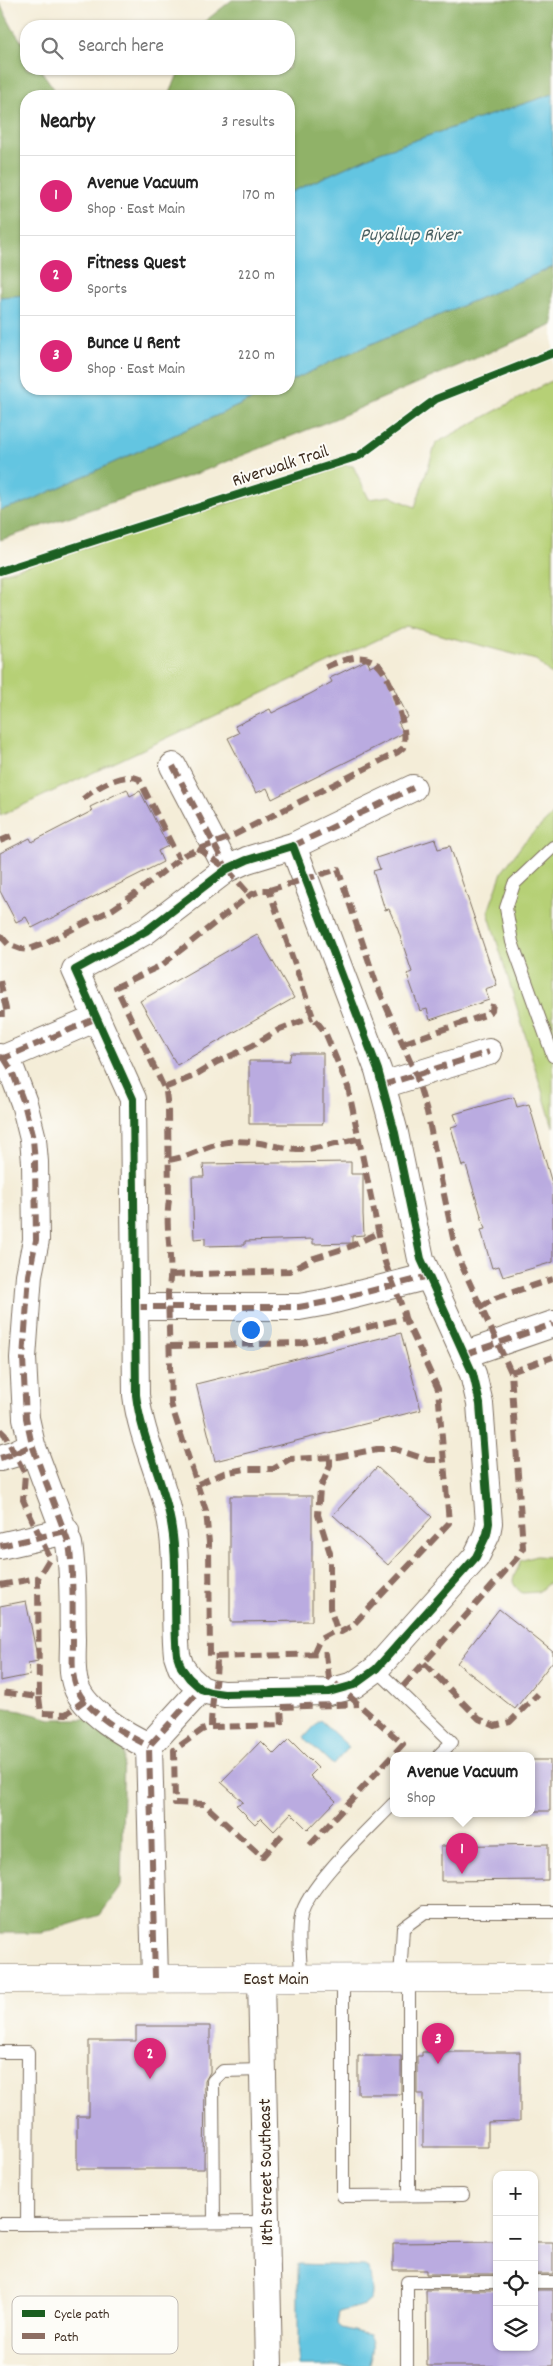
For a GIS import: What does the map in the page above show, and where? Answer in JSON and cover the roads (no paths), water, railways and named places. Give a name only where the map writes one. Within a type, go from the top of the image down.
[{"type":"main road","name":"East Main","points":[[0,1979],[553,1978]]},
{"type":"street","points":[[172,766],[227,869]]},
{"type":"street","points":[[293,846],[383,1085],[416,1242],[429,1276],[466,1354],[473,1374],[480,1404],[489,1507],[487,1534],[476,1557],[376,1669],[354,1685],[329,1692],[224,1694],[201,1689],[181,1667],[177,1655],[174,1545],[169,1513],[139,1417],[135,1307],[133,1099],[75,970],[146,931],[227,869],[247,860],[293,846],[413,788]]},
{"type":"street","points":[[96,1018],[2,1057],[12,1071],[24,1103],[33,1139],[35,1162],[36,1240],[29,1275],[23,1358],[26,1418],[32,1444],[66,1531],[72,1561],[73,1660],[76,1687],[90,1706],[114,1726],[127,1736],[149,1746]]},
{"type":"street","points":[[383,1085],[489,1052]]},
{"type":"street","points":[[135,1307],[299,1306],[327,1302],[429,1276]]},
{"type":"street","points":[[466,1354],[553,1324]]},
{"type":"street","points":[[0,1458],[14,1454],[32,1444]]},
{"type":"street","points":[[0,1546],[66,1531]]},
{"type":"street","points":[[155,1978],[149,1746],[201,1689]]},
{"type":"street","name":"18th Street Southeast","points":[[261,1978],[269,2366]]},
{"type":"lane","points":[[553,847],[514,884],[506,908],[512,942],[553,1056]]},
{"type":"lane","points":[[376,1669],[452,1742],[442,1752]]},
{"type":"lane","points":[[301,1978],[300,1923],[305,1903],[323,1878],[390,1807]]},
{"type":"lane","points":[[410,2196],[403,1928],[425,1912],[553,1912]]},
{"type":"lane","points":[[343,1978],[343,2196],[463,2195]]},
{"type":"lane","points":[[0,2052],[28,2052],[27,2224]]},
{"type":"lane","points":[[214,2222],[213,2081],[223,2071],[263,2070]]},
{"type":"lane","points":[[0,2224],[266,2222]]},
{"type":"lane","points":[[407,2366],[407,2282],[493,2282]]},
{"type":"lane","points":[[538,2282],[553,2282]]},
{"type":"water","name":"Puyallup River","points":[[553,94],[553,267],[343,356],[295,379],[295,190],[380,152]]},
{"type":"water","points":[[20,295],[20,395],[262,395],[27,502],[0,510],[0,297]]},
{"type":"water","points":[[320,1720],[349,1747],[333,1765],[304,1738]]},
{"type":"water","points":[[298,2264],[364,2266],[369,2268],[372,2290],[370,2300],[366,2304],[339,2312],[337,2324],[341,2328],[369,2335],[372,2354],[368,2366],[298,2366]]},
{"type":"place","name":"Avenue Vacuum","points":[[462,1874]]},
{"type":"place","name":"Bunce U Rent","points":[[438,2064]]},
{"type":"place","name":"Fitness Quest","points":[[150,2079]]}]
